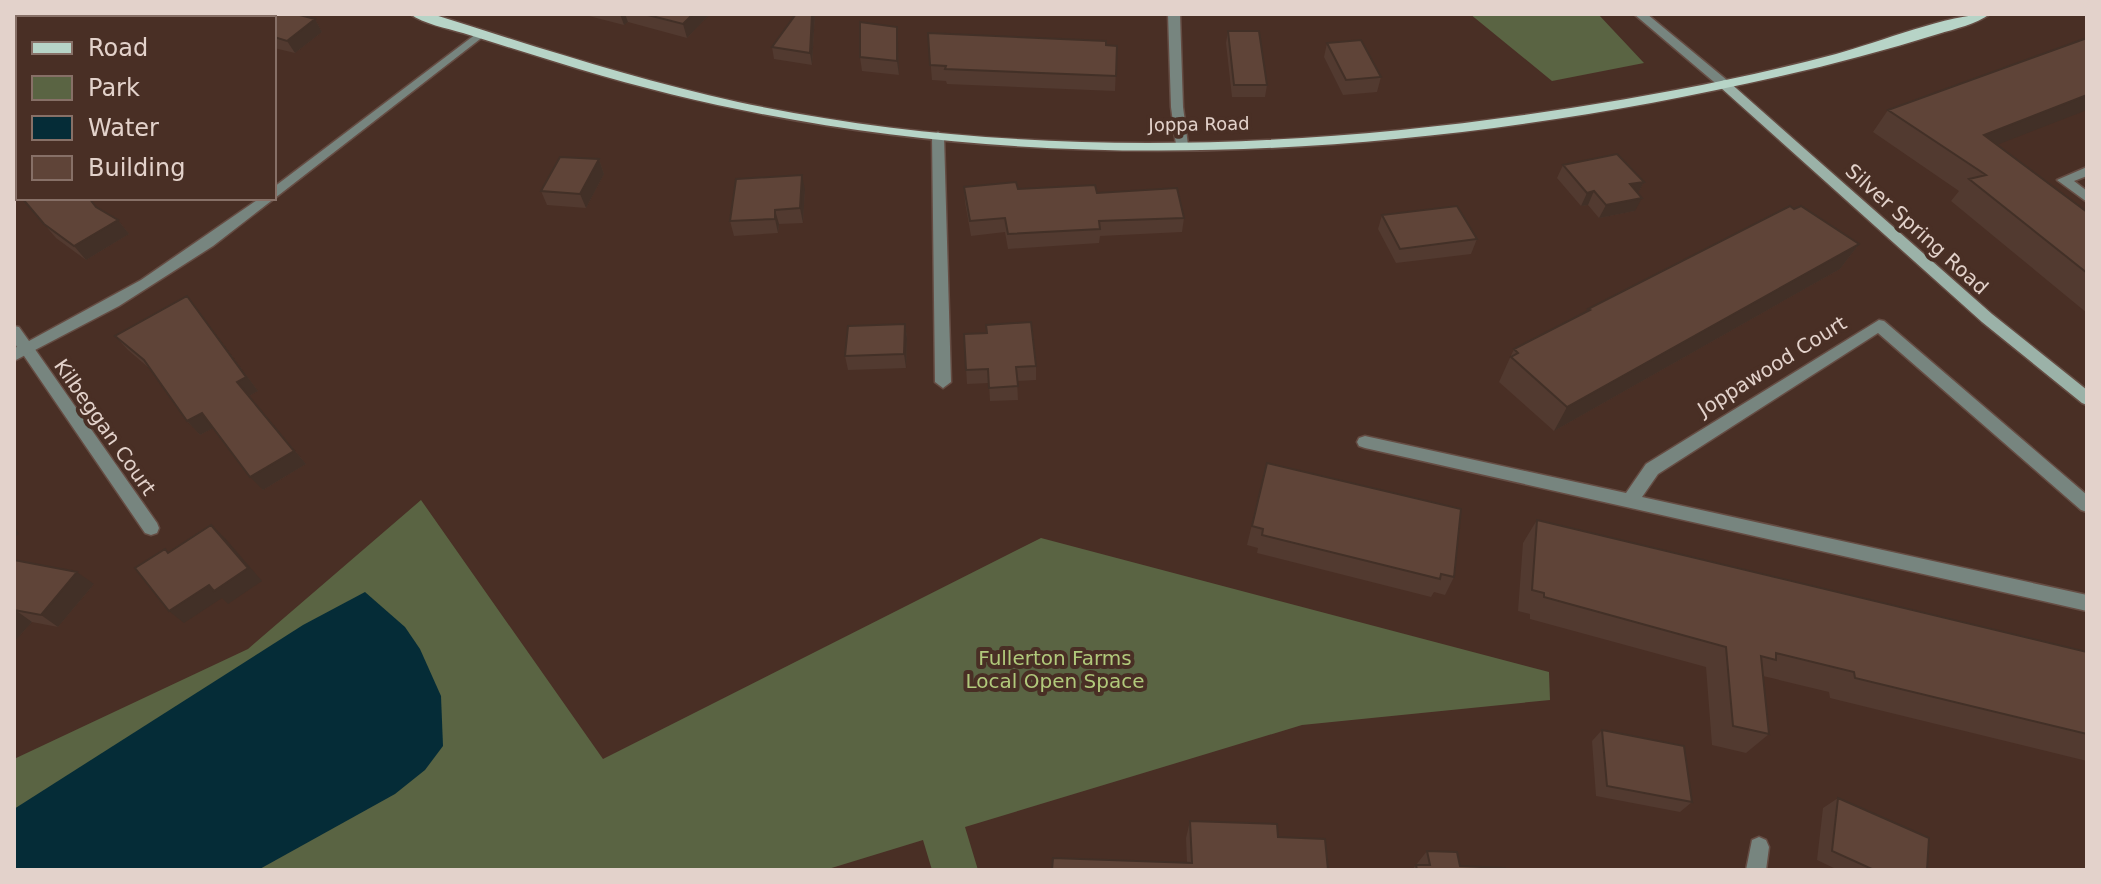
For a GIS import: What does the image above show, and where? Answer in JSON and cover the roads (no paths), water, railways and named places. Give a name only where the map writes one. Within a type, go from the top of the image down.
[{"type":"main road","name":"Joppa Road","points":[[417,14],[637,82],[725,104],[839,124],[938,136],[1049,143],[1182,145],[1414,132],[1571,112],[1724,84],[1867,50],[1983,14]]},
{"type":"main road","name":"Silver Spring Road","points":[[1724,84],[1987,318],[2087,399]]},
{"type":"street","points":[[1174,14],[1177,107],[1182,145]]},
{"type":"street","points":[[1640,14],[1724,84]]},
{"type":"street","points":[[276,192],[480,34]]},
{"type":"street","points":[[938,136],[943,382]]},
{"type":"street","points":[[2087,171],[2064,180],[2087,198]]},
{"type":"street","points":[[20,352],[139,290],[185,261],[266,200]]},
{"type":"street","name":"Joppawood Court","points":[[1630,501],[1652,469],[1879,325],[2087,505]]},
{"type":"street","name":"Kilbeggan Court","points":[[14,331],[20,352],[151,528]]},
{"type":"street","points":[[1365,442],[2087,603]]},
{"type":"street","points":[[1756,870],[1759,847]]},
{"type":"water","points":[[365,592],[405,627],[420,649],[441,696],[443,746],[425,770],[395,794],[258,870],[14,870],[14,809],[303,625]]},
{"type":"park label","name":"Fullerton Farms Local Open Space","points":[[1055,670]]}]
